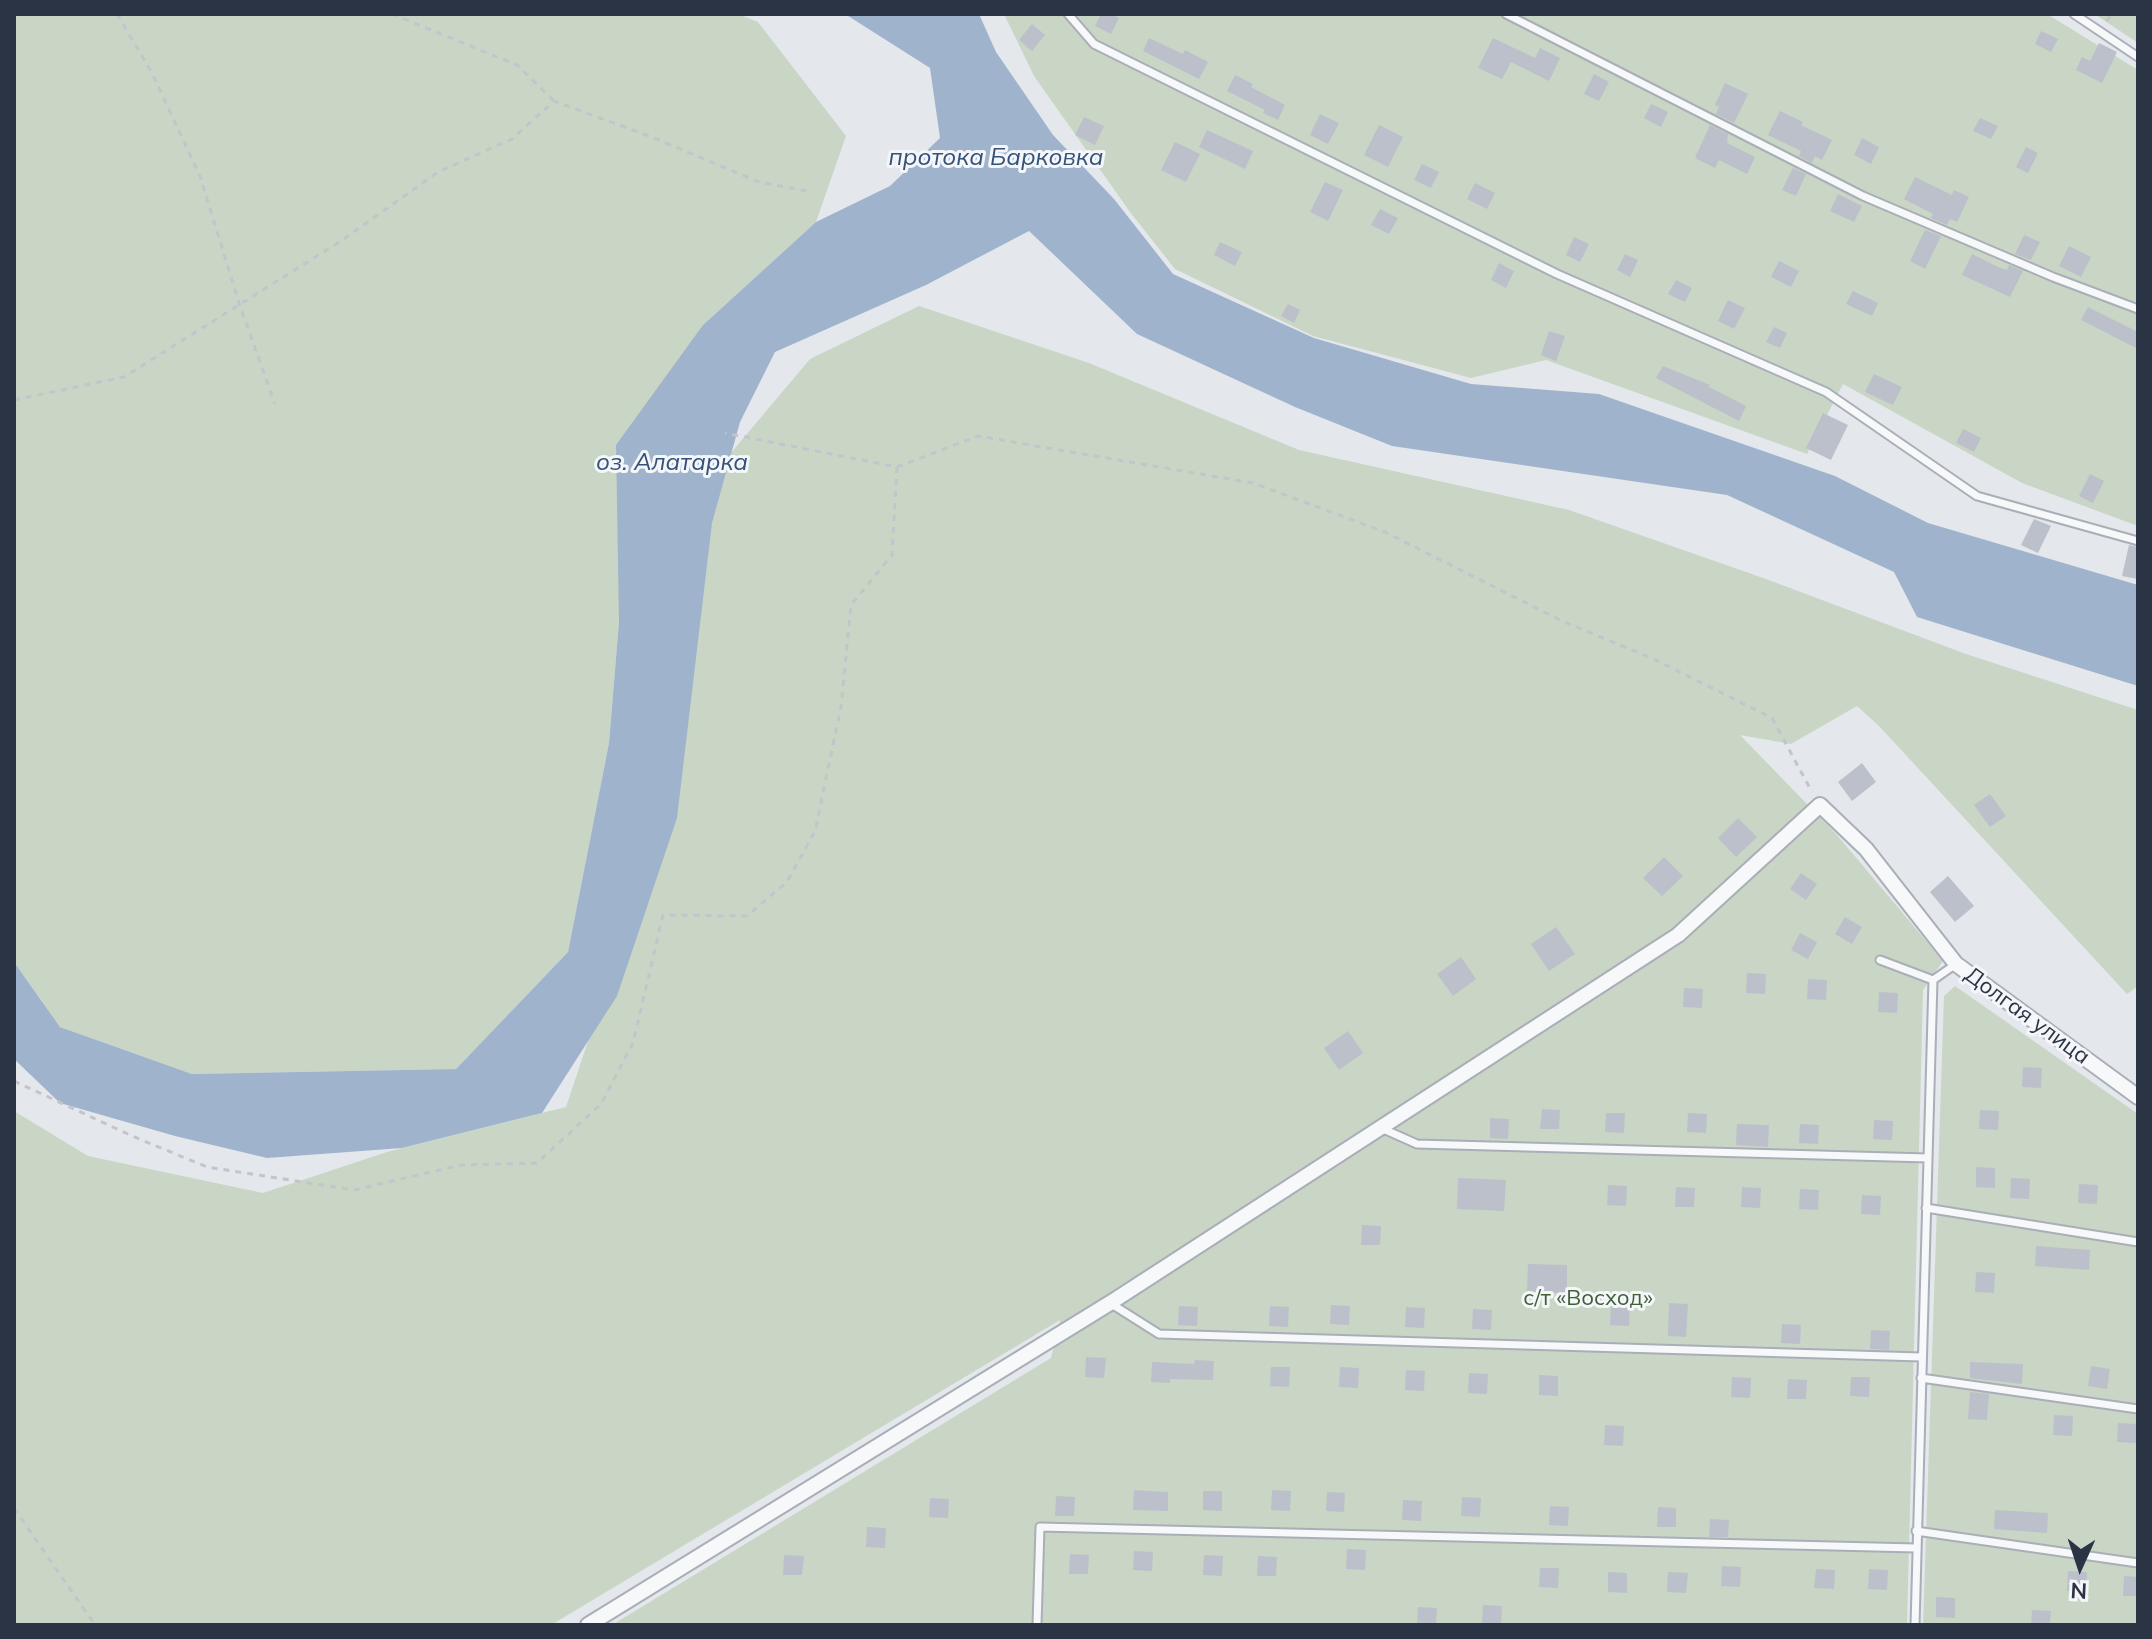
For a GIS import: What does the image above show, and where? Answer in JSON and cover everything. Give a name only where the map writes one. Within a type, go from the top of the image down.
[{"type":"street","name":"Долгая улица","points":[[1820,805],[1866,849],[1956,964],[2138,1097]]},
{"type":"street","points":[[588,1625],[1110,1303],[1678,935],[1820,805]]},
{"type":"lane","points":[[1068,14],[1094,44],[1557,274],[1826,392],[1977,496],[2138,541]]},
{"type":"lane","points":[[1506,14],[1863,196],[2053,277],[2138,309]]},
{"type":"lane","points":[[2074,14],[2138,57]]},
{"type":"lane","points":[[1880,960],[1933,980]]},
{"type":"lane","points":[[1933,980],[1956,964]]},
{"type":"lane","points":[[1915,1625],[1933,980]]},
{"type":"lane","points":[[1381,1127],[1417,1144],[1928,1158]]},
{"type":"lane","points":[[1926,1208],[2138,1242]]},
{"type":"lane","points":[[1110,1303],[1159,1334],[1921,1357]]},
{"type":"lane","points":[[1921,1378],[2138,1409]]},
{"type":"lane","points":[[1037,1625],[1040,1527],[1916,1548]]},
{"type":"lane","points":[[1916,1531],[2138,1563]]},
{"type":"path","points":[[117,14],[152,73],[200,176],[239,303],[275,404]]},
{"type":"path","points":[[392,14],[517,65],[554,101],[759,182],[813,192]]},
{"type":"path","points":[[14,400],[124,377],[341,241],[438,172],[512,139],[554,101]]},
{"type":"path","points":[[725,433],[897,467],[978,436],[1253,483],[1385,532],[1562,621],[1656,660],[1772,718],[1820,805]]},
{"type":"path","points":[[14,1081],[207,1167],[354,1190],[461,1165],[537,1163],[601,1104],[633,1043],[663,915],[747,916],[787,882],[815,831],[841,707],[851,605],[892,555],[897,467]]},
{"type":"path","points":[[14,1508],[95,1625]]},
{"type":"green space","points":[[14,14],[738,14],[758,22],[846,136],[816,222],[703,325],[620,611],[609,743],[568,952],[456,1069],[192,1074],[60,1027],[14,962]]},
{"type":"green space","points":[[1004,14],[2047,14],[2138,70],[2138,526],[2022,483],[1843,384],[1807,454],[1546,360],[1471,378],[1313,336],[1175,269],[1130,212],[1034,76]]},
{"type":"green space","points":[[2138,14],[2138,43],[2096,15]]},
{"type":"green space","name":"с/т «Восход»","points":[[919,306],[1089,363],[1299,450],[1569,510],[1966,654],[2138,710],[2138,986],[2127,994],[1857,706],[1791,744],[1740,735],[1837,835],[1943,961],[1923,990],[1907,1625],[612,1625],[1051,1358],[1060,1320],[551,1625],[14,1625],[14,1111],[88,1156],[263,1193],[387,1152],[566,1107],[630,916],[709,479],[810,359]]},
{"type":"green space","points":[[1955,986],[2138,1114],[2138,1625],[1923,1625],[1944,996]]},
{"type":"water","points":[[845,14],[979,14],[996,52],[1053,135],[1114,199],[1173,274],[1314,338],[1471,384],[1599,394],[1835,476],[1928,523],[2138,585],[2138,686],[1917,617],[1894,572],[1727,495],[1392,446],[1295,407],[1137,334],[1029,231],[926,285],[775,352],[740,422],[712,523],[677,818],[617,996],[542,1113],[402,1148],[267,1158],[60,1103],[14,1059],[14,962],[60,1027],[192,1074],[456,1069],[568,952],[609,743],[619,622],[616,445],[703,325],[816,222],[890,186],[940,138],[930,68]]},
{"type":"building","points":[[1101,14],[1119,18],[1111,34],[1095,26]]},
{"type":"building","points":[[1032,24],[1045,35],[1032,51],[1019,40]]},
{"type":"building","points":[[2041,31],[2058,39],[2051,52],[2035,44]]},
{"type":"building","points":[[1149,38],[1183,54],[1185,50],[1208,62],[1199,79],[1143,51]]},
{"type":"building","points":[[1493,38],[1535,58],[1540,48],[1560,58],[1549,81],[1511,62],[1502,79],[1478,68]]},
{"type":"building","points":[[2099,43],[2117,52],[2102,83],[2076,70],[2082,57],[2090,61]]},
{"type":"building","points":[[1594,74],[1609,82],[1599,101],[1584,94]]},
{"type":"building","points":[[1235,75],[1285,105],[1278,120],[1227,91]]},
{"type":"building","points":[[1725,83],[1748,94],[1734,123],[1716,114],[1719,107],[1715,105]]},
{"type":"building","points":[[1651,104],[1668,112],[1661,127],[1644,118]]},
{"type":"building","points":[[1780,111],[1832,140],[1822,160],[1815,156],[1812,163],[1799,156],[1801,151],[1768,135]]},
{"type":"building","points":[[1320,114],[1339,123],[1328,144],[1310,135]]},
{"type":"building","points":[[1084,117],[1104,126],[1095,145],[1075,135]]},
{"type":"building","points":[[1980,118],[1998,126],[1991,139],[1973,131]]},
{"type":"building","points":[[1379,125],[1403,137],[1388,167],[1364,155]]},
{"type":"building","points":[[1710,125],[1728,134],[1727,143],[1755,157],[1747,174],[1719,160],[1715,168],[1695,158]]},
{"type":"building","points":[[1207,130],[1253,151],[1245,169],[1199,147]]},
{"type":"building","points":[[1862,138],[1879,147],[1871,164],[1854,155]]},
{"type":"building","points":[[1175,142],[1200,154],[1186,182],[1161,170]]},
{"type":"building","points":[[2026,147],[2038,153],[2028,173],[2016,167]]},
{"type":"building","points":[[1422,164],[1439,172],[1431,188],[1414,180]]},
{"type":"building","points":[[1793,168],[1806,174],[1796,196],[1782,190]]},
{"type":"building","points":[[1915,177],[1952,195],[1954,190],[1969,197],[1957,222],[1950,219],[1947,225],[1904,199]]},
{"type":"building","points":[[1325,182],[1343,190],[1328,221],[1310,212]]},
{"type":"building","points":[[1475,183],[1495,193],[1487,209],[1467,199]]},
{"type":"building","points":[[1838,194],[1862,206],[1854,222],[1830,211]]},
{"type":"building","points":[[1380,209],[1398,218],[1389,234],[1371,225]]},
{"type":"building","points":[[1925,230],[1941,236],[1925,269],[1910,261]]},
{"type":"building","points":[[2024,235],[2040,242],[2031,260],[2015,254]]},
{"type":"building","points":[[1574,237],[1589,244],[1580,262],[1566,255]]},
{"type":"building","points":[[1220,242],[1242,252],[1235,266],[1214,255]]},
{"type":"building","points":[[2069,246],[2091,257],[2081,277],[2059,266]]},
{"type":"building","points":[[1625,254],[1638,260],[1630,277],[1617,270]]},
{"type":"building","points":[[1972,254],[2000,268],[2007,270],[2009,265],[2023,271],[2010,297],[1962,275]]},
{"type":"building","points":[[1779,261],[1799,271],[1791,287],[1771,277]]},
{"type":"building","points":[[1499,263],[1514,271],[1506,288],[1491,280]]},
{"type":"building","points":[[1676,280],[1692,288],[1685,302],[1668,294]]},
{"type":"building","points":[[1853,291],[1878,303],[1872,316],[1846,304]]},
{"type":"building","points":[[1728,300],[1745,308],[1734,329],[1718,321]]},
{"type":"building","points":[[1288,304],[1300,310],[1294,323],[1281,316]]},
{"type":"building","points":[[2088,307],[2138,332],[2138,349],[2081,320]]},
{"type":"building","points":[[1774,327],[1787,333],[1780,348],[1766,342]]},
{"type":"building","points":[[1549,331],[1565,336],[1556,361],[1541,355]]},
{"type":"building","points":[[1663,366],[1710,385],[1746,406],[1739,421],[1656,378]]},
{"type":"building","points":[[1874,374],[1902,387],[1893,405],[1865,392]]},
{"type":"building","points":[[1823,413],[1848,425],[1831,460],[1806,448]]},
{"type":"building","points":[[1963,429],[1981,438],[1974,452],[1956,443]]},
{"type":"building","points":[[2090,474],[2104,481],[2093,503],[2079,496]]},
{"type":"building","points":[[2034,519],[2051,526],[2038,553],[2021,545]]},
{"type":"building","points":[[2129,545],[2138,547],[2138,579],[2122,576]]},
{"type":"building","points":[[1862,763],[1876,782],[1852,801],[1838,782]]},
{"type":"building","points":[[1990,794],[2006,816],[1990,827],[1974,805]]},
{"type":"building","points":[[1738,818],[1757,837],[1736,857],[1718,838]]},
{"type":"building","points":[[1664,857],[1683,876],[1662,896],[1643,878]]},
{"type":"building","points":[[1801,873],[1817,884],[1806,900],[1790,889]]},
{"type":"building","points":[[1948,876],[1974,906],[1955,922],[1930,892]]},
{"type":"building","points":[[1845,917],[1862,927],[1852,944],[1835,934]]},
{"type":"building","points":[[1556,927],[1575,954],[1549,971],[1531,944]]},
{"type":"building","points":[[1800,933],[1817,942],[1808,959],[1791,950]]},
{"type":"building","points":[[1461,957],[1476,979],[1453,996],[1437,974]]},
{"type":"building","points":[[1747,973],[1766,974],[1765,994],[1746,993]]},
{"type":"building","points":[[1808,979],[1827,980],[1826,1000],[1807,999]]},
{"type":"building","points":[[1684,988],[1703,989],[1702,1008],[1683,1007]]},
{"type":"building","points":[[1879,992],[1898,993],[1897,1013],[1878,1012]]},
{"type":"building","points":[[1348,1031],[1363,1053],[1339,1070],[1324,1048]]},
{"type":"building","points":[[2023,1067],[2042,1068],[2041,1088],[2022,1087]]},
{"type":"building","points":[[1542,1109],[1560,1110],[1559,1129],[1540,1129]]},
{"type":"building","points":[[1980,1110],[1999,1111],[1998,1130],[1979,1129]]},
{"type":"building","points":[[1606,1113],[1625,1113],[1624,1133],[1605,1132]]},
{"type":"building","points":[[1688,1113],[1707,1114],[1706,1133],[1687,1132]]},
{"type":"building","points":[[1490,1118],[1509,1119],[1508,1139],[1490,1138]]},
{"type":"building","points":[[1874,1120],[1893,1121],[1892,1140],[1873,1139]]},
{"type":"building","points":[[1737,1124],[1769,1125],[1768,1147],[1736,1145]]},
{"type":"building","points":[[1800,1124],[1819,1125],[1818,1144],[1799,1143]]},
{"type":"building","points":[[1976,1167],[1995,1168],[1995,1188],[1976,1187]]},
{"type":"building","points":[[1458,1178],[1506,1180],[1504,1211],[1457,1209]]},
{"type":"building","points":[[2011,1178],[2030,1179],[2029,1199],[2010,1198]]},
{"type":"building","points":[[2079,1184],[2098,1185],[2097,1204],[2078,1203]]},
{"type":"building","points":[[1608,1185],[1627,1186],[1626,1206],[1607,1205]]},
{"type":"building","points":[[1676,1187],[1695,1188],[1694,1207],[1675,1207]]},
{"type":"building","points":[[1742,1187],[1761,1188],[1760,1208],[1741,1207]]},
{"type":"building","points":[[1800,1189],[1819,1190],[1818,1210],[1799,1209]]},
{"type":"building","points":[[1862,1195],[1881,1196],[1880,1215],[1861,1214]]},
{"type":"building","points":[[1362,1225],[1381,1226],[1380,1245],[1361,1245]]},
{"type":"building","points":[[2036,1246],[2090,1250],[2089,1270],[2035,1266]]},
{"type":"building","points":[[1528,1264],[1567,1265],[1567,1293],[1527,1292]]},
{"type":"building","points":[[1976,1272],[1995,1273],[1994,1293],[1975,1292]]},
{"type":"building","points":[[1669,1303],[1688,1304],[1686,1337],[1668,1336]]},
{"type":"building","points":[[1331,1305],[1350,1306],[1349,1325],[1330,1324]]},
{"type":"building","points":[[1611,1305],[1630,1306],[1629,1326],[1610,1325]]},
{"type":"building","points":[[1179,1306],[1198,1307],[1197,1326],[1178,1325]]},
{"type":"building","points":[[1270,1306],[1289,1307],[1288,1327],[1269,1326]]},
{"type":"building","points":[[1406,1307],[1425,1308],[1424,1328],[1405,1327]]},
{"type":"building","points":[[1473,1309],[1492,1310],[1491,1330],[1472,1329]]},
{"type":"building","points":[[1782,1324],[1801,1325],[1800,1344],[1781,1343]]},
{"type":"building","points":[[1871,1330],[1890,1331],[1889,1350],[1870,1349]]},
{"type":"building","points":[[1086,1357],[1106,1358],[1104,1378],[1085,1377]]},
{"type":"building","points":[[1195,1360],[1214,1361],[1213,1380],[1151,1382],[1152,1362],[1194,1364]]},
{"type":"building","points":[[1970,1362],[2023,1364],[2022,1384],[1970,1378]]},
{"type":"building","points":[[2091,1366],[2110,1369],[2107,1389],[2088,1386]]},
{"type":"building","points":[[1271,1367],[1290,1367],[1289,1387],[1270,1386]]},
{"type":"building","points":[[1340,1367],[1359,1368],[1358,1388],[1339,1387]]},
{"type":"building","points":[[1406,1370],[1425,1371],[1424,1391],[1405,1390]]},
{"type":"building","points":[[1469,1373],[1488,1374],[1487,1394],[1468,1393]]},
{"type":"building","points":[[1539,1375],[1558,1376],[1558,1396],[1539,1395]]},
{"type":"building","points":[[1732,1377],[1751,1378],[1750,1398],[1731,1397]]},
{"type":"building","points":[[1851,1377],[1870,1377],[1869,1397],[1850,1396]]},
{"type":"building","points":[[1788,1379],[1807,1380],[1806,1399],[1787,1399]]},
{"type":"building","points":[[1970,1392],[1989,1394],[1987,1420],[1968,1419]]},
{"type":"building","points":[[2054,1415],[2073,1416],[2072,1436],[2053,1435]]},
{"type":"building","points":[[2118,1423],[2137,1424],[2136,1443],[2117,1442]]},
{"type":"building","points":[[1605,1425],[1624,1426],[1623,1446],[1604,1445]]},
{"type":"building","points":[[1134,1490],[1168,1492],[1168,1511],[1133,1510]]},
{"type":"building","points":[[1272,1490],[1291,1491],[1290,1511],[1271,1510]]},
{"type":"building","points":[[1203,1491],[1222,1491],[1222,1511],[1203,1510]]},
{"type":"building","points":[[1327,1492],[1345,1493],[1344,1512],[1326,1511]]},
{"type":"building","points":[[1056,1496],[1075,1497],[1074,1516],[1055,1516]]},
{"type":"building","points":[[1462,1497],[1481,1498],[1480,1517],[1461,1516]]},
{"type":"building","points":[[930,1498],[949,1499],[948,1518],[929,1517]]},
{"type":"building","points":[[1403,1500],[1422,1501],[1421,1521],[1402,1520]]},
{"type":"building","points":[[1550,1506],[1569,1507],[1568,1526],[1549,1525]]},
{"type":"building","points":[[1658,1507],[1676,1508],[1676,1527],[1657,1527]]},
{"type":"building","points":[[1995,1510],[2048,1513],[2047,1533],[1994,1529]]},
{"type":"building","points":[[1710,1519],[1729,1520],[1728,1537],[1709,1537]]},
{"type":"building","points":[[867,1527],[886,1528],[885,1548],[866,1547]]},
{"type":"building","points":[[1347,1549],[1366,1550],[1365,1570],[1346,1569]]},
{"type":"building","points":[[1134,1551],[1153,1552],[1152,1571],[1133,1570]]},
{"type":"building","points":[[1070,1554],[1089,1555],[1088,1574],[1069,1574]]},
{"type":"building","points":[[784,1555],[804,1556],[802,1575],[783,1575]]},
{"type":"building","points":[[1204,1555],[1223,1556],[1222,1576],[1203,1575]]},
{"type":"building","points":[[1258,1556],[1277,1557],[1276,1576],[1257,1576]]},
{"type":"building","points":[[1722,1566],[1741,1567],[1740,1587],[1721,1586]]},
{"type":"building","points":[[1540,1568],[1559,1568],[1558,1588],[1539,1587]]},
{"type":"building","points":[[1816,1569],[1835,1570],[1834,1589],[1814,1588]]},
{"type":"building","points":[[1869,1569],[1888,1570],[1887,1590],[1868,1589]]},
{"type":"building","points":[[2068,1571],[2087,1572],[2086,1592],[2067,1591]]},
{"type":"building","points":[[1608,1572],[1627,1573],[1627,1593],[1608,1592]]},
{"type":"building","points":[[1668,1572],[1688,1573],[1686,1593],[1667,1592]]},
{"type":"building","points":[[2124,1576],[2138,1577],[2138,1596],[2123,1596]]},
{"type":"building","points":[[1936,1597],[1955,1598],[1955,1618],[1936,1617]]},
{"type":"building","points":[[1483,1605],[1502,1606],[1501,1625],[1482,1625]]},
{"type":"building","points":[[1418,1607],[1437,1608],[1436,1625],[1417,1625]]},
{"type":"building","points":[[2032,1610],[2051,1611],[2050,1625],[2031,1625]]},
{"type":"water label","name":"протока Барковка","points":[[996,158]]},
{"type":"water label","name":"оз. Алатарка","points":[[672,463]]}]
